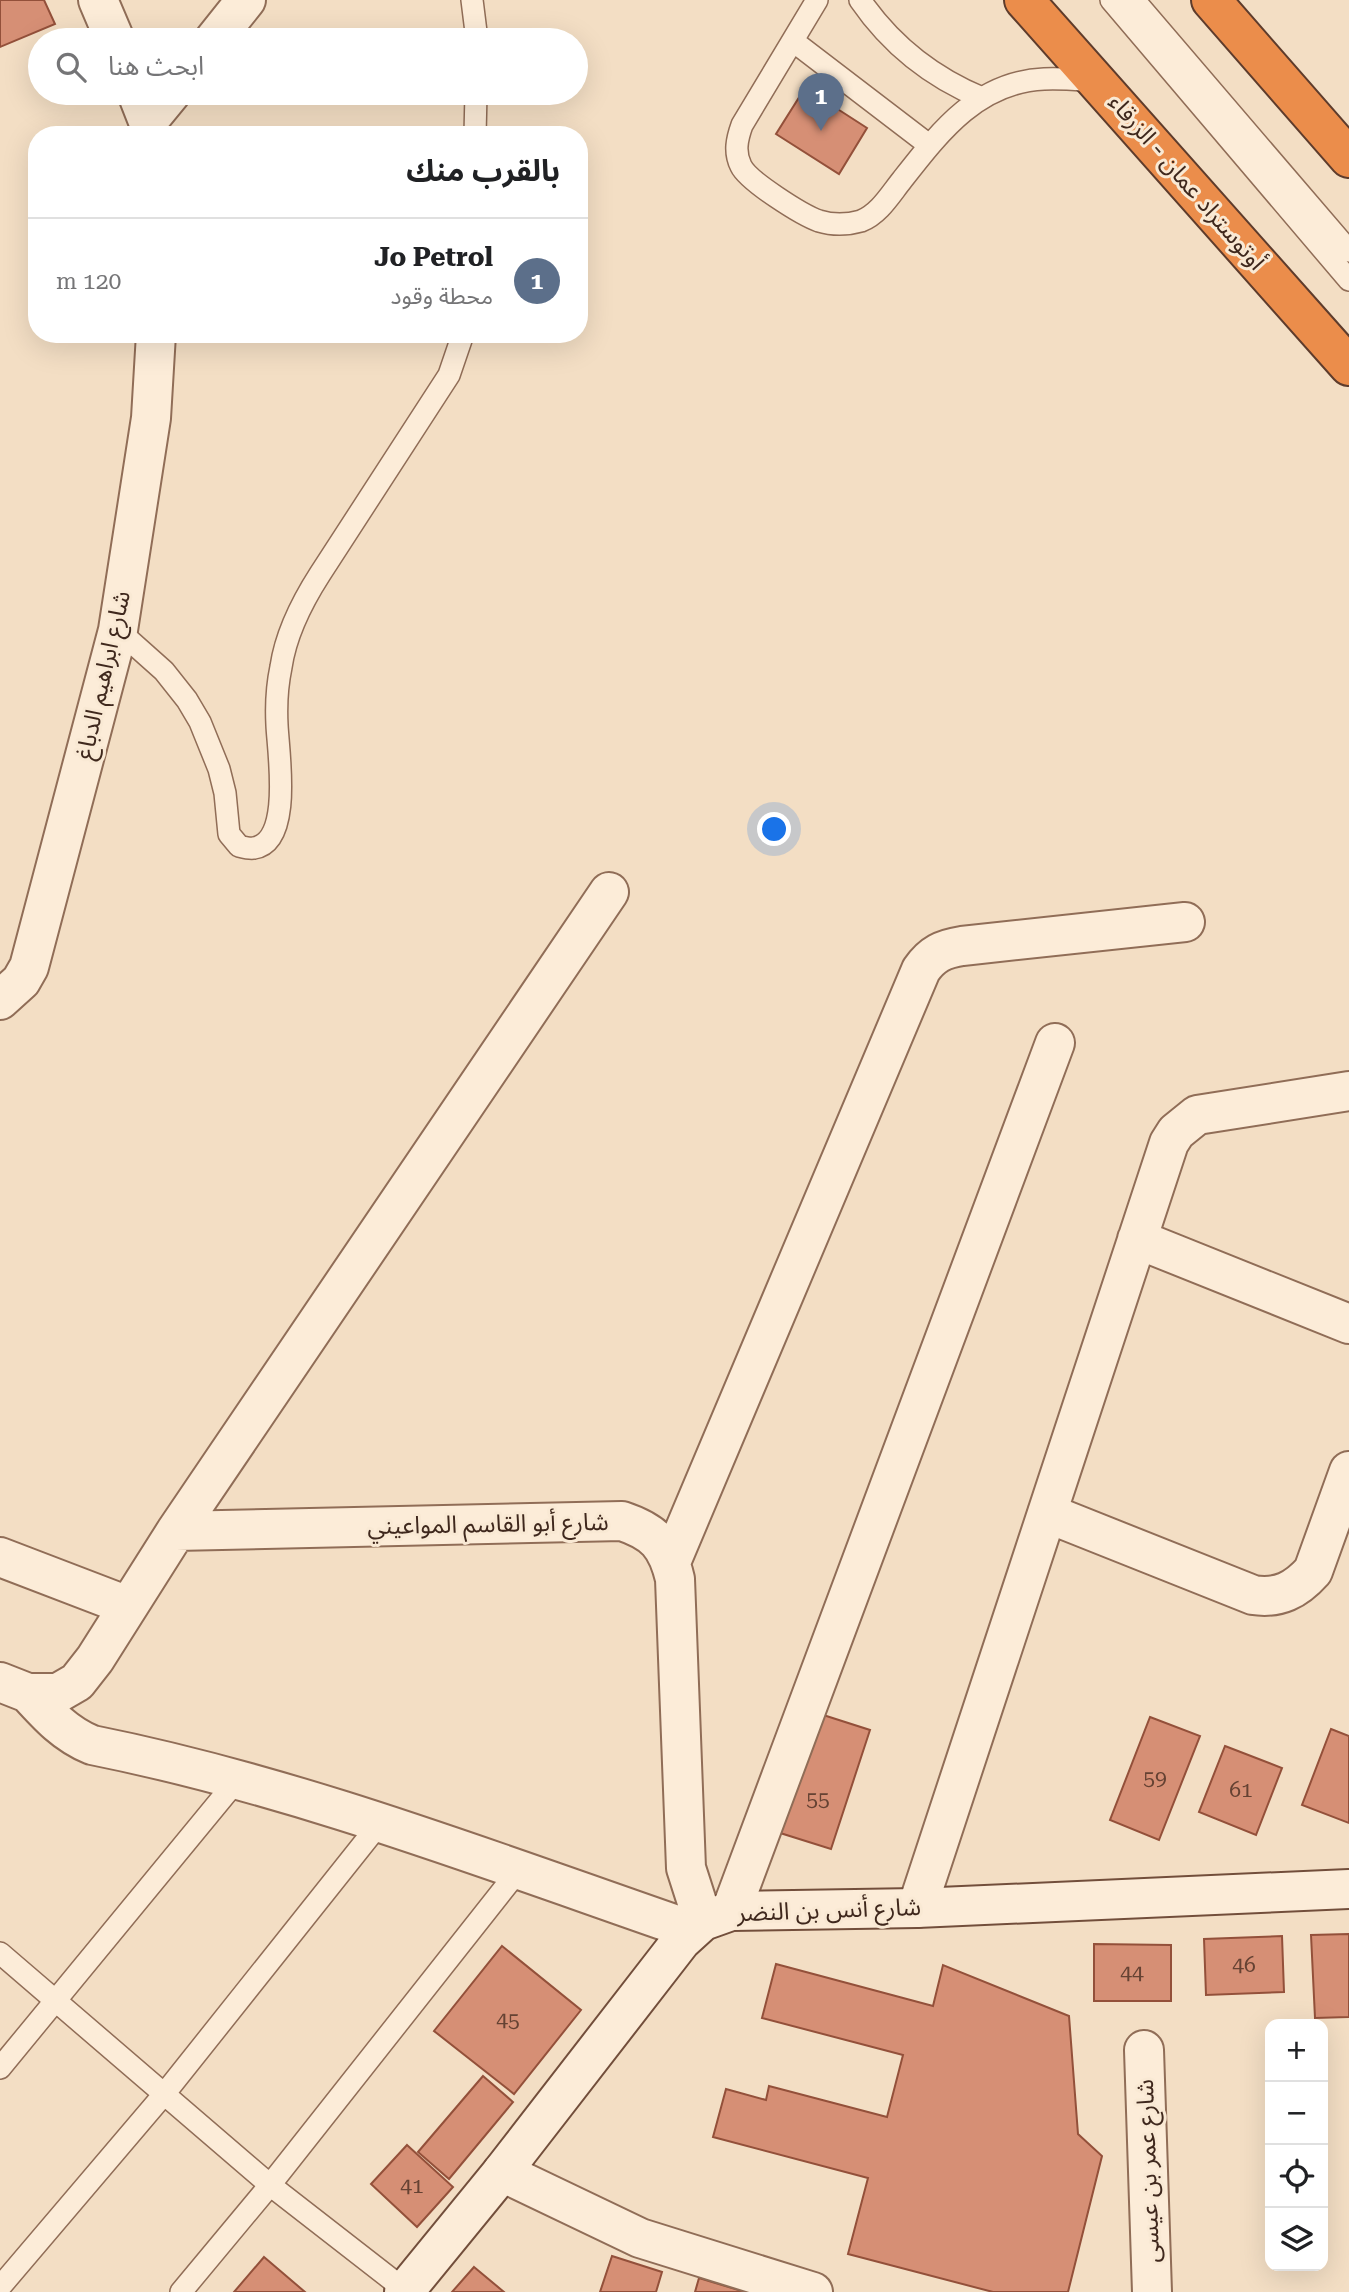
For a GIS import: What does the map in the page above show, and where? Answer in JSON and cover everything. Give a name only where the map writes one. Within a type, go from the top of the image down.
[{"type":"highway","name":"أوتوستراد عمان - الزرقاء","points":[[1024,0],[1349,366]]},
{"type":"highway","points":[[1211,0],[1349,158]]},
{"type":"street","points":[[98,0],[110,28]]},
{"type":"street","points":[[224,28],[246,0]]},
{"type":"street","name":"شارع ابراهيم الدباغ","points":[[0,1000],[21,981],[29,967],[118,630],[151,418],[155,343]]},
{"type":"street","points":[[14,1687],[58,1693],[77,1682],[95,1659],[176,1531],[609,892]]},
{"type":"street","points":[[671,1562],[921,970],[929,958],[945,949],[962,946],[1185,922]]},
{"type":"street","points":[[404,2291],[708,1921],[1055,1043]]},
{"type":"street","points":[[917,1908],[1169,1143],[1185,1122],[1197,1115],[1349,1091]]},
{"type":"street","points":[[1137,1239],[1349,1324]]},
{"type":"street","points":[[1047,1513],[1253,1595],[1277,1596],[1302,1583],[1313,1571],[1349,1472]]},
{"type":"street","name":"شارع أبو القاسم المواعيني","points":[[176,1531],[622,1521],[642,1528],[660,1541],[671,1562],[676,1598],[686,1868],[708,1921]]},
{"type":"street","points":[[0,1557],[128,1606]]},
{"type":"street","name":"شارع أنس بن النضر","points":[[14,1687],[72,1737],[92,1745],[237,1780],[380,1823],[518,1871],[708,1921],[917,1908],[1349,1889]]},
{"type":"street","name":"شارع عمر بن عيسى","points":[[1144,2050],[1152,2292]]},
{"type":"street","points":[[502,2172],[640,2238],[813,2292]]},
{"type":"lane","points":[[472,0],[476,28]]},
{"type":"lane","points":[[817,0],[743,125],[737,139],[736,153],[749,178],[818,220],[848,224],[875,214],[929,145],[954,118],[982,98],[1010,85],[1042,79],[1097,81]]},
{"type":"lane","points":[[860,0],[884,32],[916,62],[955,87],[982,98]]},
{"type":"lane","points":[[1111,0],[1349,280]]},
{"type":"lane","points":[[1134,0],[1349,251]]},
{"type":"lane","points":[[793,41],[929,145]]},
{"type":"lane","points":[[475,126],[476,105]]},
{"type":"lane","points":[[118,630],[164,671],[200,722],[219,769],[225,793],[229,834],[239,846],[254,849],[267,842],[274,828],[282,786],[277,695],[281,664],[293,625],[310,590],[449,375],[460,343]]},
{"type":"lane","points":[[0,2068],[237,1780]]},
{"type":"lane","points":[[0,2287],[165,2092],[380,1823]]},
{"type":"lane","points":[[181,2292],[270,2185],[518,1871]]},
{"type":"lane","points":[[0,1954],[165,2092],[270,2185],[404,2291]]},
{"type":"building","points":[[0,0],[44,0],[55,24],[45,28],[28,28],[28,35],[0,47]]},
{"type":"building","points":[[805,88],[867,128],[839,174],[776,134]]},
{"type":"building","points":[[817,1713],[870,1730],[831,1849],[777,1832]]},
{"type":"building","points":[[1150,1717],[1200,1736],[1159,1840],[1110,1820]]},
{"type":"building","points":[[1331,1729],[1349,1736],[1349,1823],[1302,1805]]},
{"type":"building","points":[[1225,1746],[1282,1768],[1256,1835],[1199,1812]]},
{"type":"building","points":[[1349,1934],[1349,2017],[1315,2018],[1311,1935]]},
{"type":"building","points":[[1282,1936],[1284,1992],[1206,1995],[1204,1939]]},
{"type":"building","points":[[1094,1944],[1171,1945],[1171,2001],[1094,2001]]},
{"type":"building","points":[[502,1946],[581,2010],[514,2094],[434,2031]]},
{"type":"building","points":[[776,1964],[933,2006],[943,1965],[1069,2016],[1078,2134],[1102,2156],[1068,2292],[993,2292],[848,2254],[868,2178],[713,2137],[726,2089],[766,2100],[769,2086],[887,2117],[903,2055],[762,2018]]},
{"type":"building","points":[[483,2076],[513,2102],[449,2179],[418,2152]]},
{"type":"building","points":[[407,2145],[453,2187],[417,2227],[371,2184]]},
{"type":"building","points":[[612,2256],[662,2272],[656,2292],[600,2292]]},
{"type":"building","points":[[264,2257],[305,2292],[234,2292]]},
{"type":"building","points":[[474,2267],[504,2292],[452,2292]]},
{"type":"building","points":[[699,2278],[745,2292],[695,2292]]},
{"type":"place","name":"Jo Petrol","points":[[821,131]]}]
